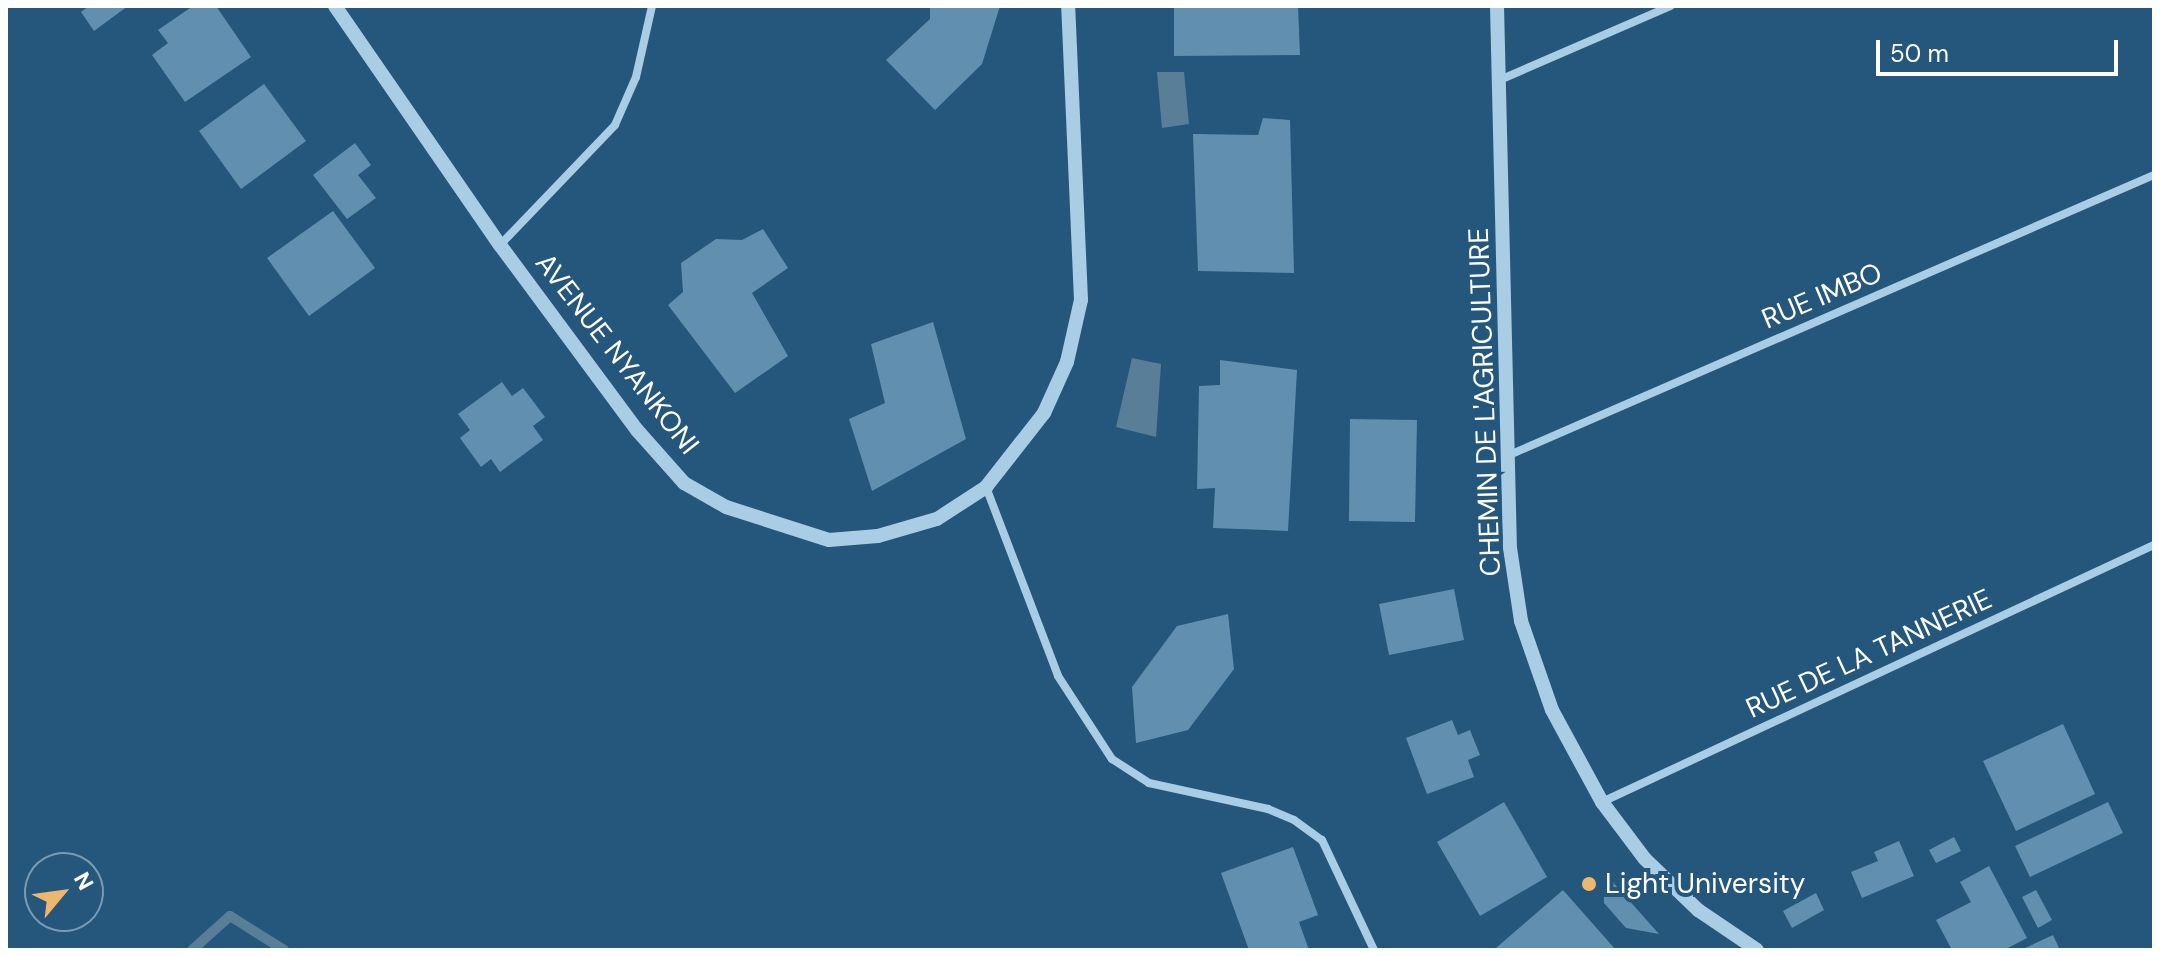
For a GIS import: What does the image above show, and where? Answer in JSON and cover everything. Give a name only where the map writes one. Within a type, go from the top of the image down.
[{"type":"street","name":"AVENUE NYANKONI","points":[[335,6],[500,245],[637,430],[684,483],[726,507],[829,540],[878,536],[937,519],[986,487],[1044,413],[1067,362],[1081,300],[1068,6]]},
{"type":"street","points":[[500,245],[615,125],[636,77],[652,6]]},
{"type":"street","name":"CHEMIN DE L'AGRICULTURE","points":[[1497,6],[1502,79],[1510,548],[1521,621],[1552,710],[1602,802],[1645,859],[1698,910],[1757,950]]},
{"type":"street","points":[[1502,79],[1671,6]]},
{"type":"street","name":"RUE IMBO","points":[[1507,456],[2154,175]]},
{"type":"street","points":[[986,487],[1058,676],[1112,759],[1149,783],[1268,809],[1294,820],[1322,840],[1374,950]]},
{"type":"street","name":"RUE DE LA TANNERIE","points":[[1602,802],[2154,545]]},
{"type":"water","points":[[1157,72],[1184,72],[1189,124],[1162,128]]},
{"type":"water","points":[[1132,358],[1161,364],[1156,437],[1116,427]]},
{"type":"building","points":[[89,6],[128,6],[94,31],[81,12]]},
{"type":"building","points":[[193,6],[216,6],[251,57],[185,102],[152,55],[168,43],[158,30]]},
{"type":"building","points":[[930,6],[1000,6],[982,64],[935,110],[886,60],[930,19]]},
{"type":"building","points":[[1174,6],[1298,6],[1300,55],[1174,56]]},
{"type":"building","points":[[264,84],[306,141],[241,189],[199,131]]},
{"type":"building","points":[[1263,118],[1290,120],[1294,273],[1198,271],[1193,134],[1258,135]]},
{"type":"building","points":[[355,143],[371,165],[358,175],[376,198],[347,219],[313,175]]},
{"type":"building","points":[[333,211],[375,268],[309,316],[267,258]]},
{"type":"building","points":[[763,229],[788,268],[752,293],[788,356],[735,393],[668,305],[683,292],[681,263],[716,239],[742,240]]},
{"type":"building","points":[[933,322],[966,439],[872,491],[849,419],[885,403],[871,344]]},
{"type":"building","points":[[1220,360],[1297,370],[1288,531],[1213,528],[1215,488],[1197,489],[1199,386],[1220,385]]},
{"type":"building","points":[[502,382],[512,396],[523,388],[545,417],[533,426],[543,440],[500,472],[491,459],[481,467],[460,438],[470,430],[458,414]]},
{"type":"building","points":[[1350,419],[1417,420],[1415,522],[1349,521]]},
{"type":"building","points":[[1454,589],[1464,640],[1389,655],[1379,604]]},
{"type":"building","points":[[1228,614],[1234,669],[1188,730],[1136,743],[1132,687],[1177,626]]},
{"type":"building","points":[[1452,720],[1458,735],[1470,730],[1480,755],[1468,760],[1474,777],[1427,794],[1406,738]]},
{"type":"building","points":[[2063,724],[2095,794],[2016,831],[1983,761]]},
{"type":"building","points":[[1504,802],[1547,877],[1480,916],[1437,842]]},
{"type":"building","points":[[2108,802],[2123,833],[2030,877],[2015,846]]},
{"type":"building","points":[[1954,837],[1961,851],[1936,863],[1929,850]]},
{"type":"building","points":[[1899,841],[1914,876],[1862,898],[1851,872],[1878,861],[1874,852]]},
{"type":"building","points":[[1293,847],[1318,915],[1299,922],[1309,950],[1249,950],[1221,873]]},
{"type":"building","points":[[1989,866],[2027,938],[2004,950],[1952,950],[1936,920],[1971,902],[1960,882]]},
{"type":"building","points":[[1603,871],[1659,934],[1626,928],[1604,903]]},
{"type":"building","points":[[1563,890],[1616,950],[1496,948]]},
{"type":"building","points":[[2036,890],[2052,920],[2038,928],[2022,897]]},
{"type":"building","points":[[1816,893],[1824,910],[1792,928],[1783,911]]},
{"type":"building","points":[[2053,935],[2060,950],[2021,950]]},
{"type":"waterway","points":[[192,950],[230,916],[284,950]]},
{"type":"place","name":"Light University","points":[[1589,884]]}]
